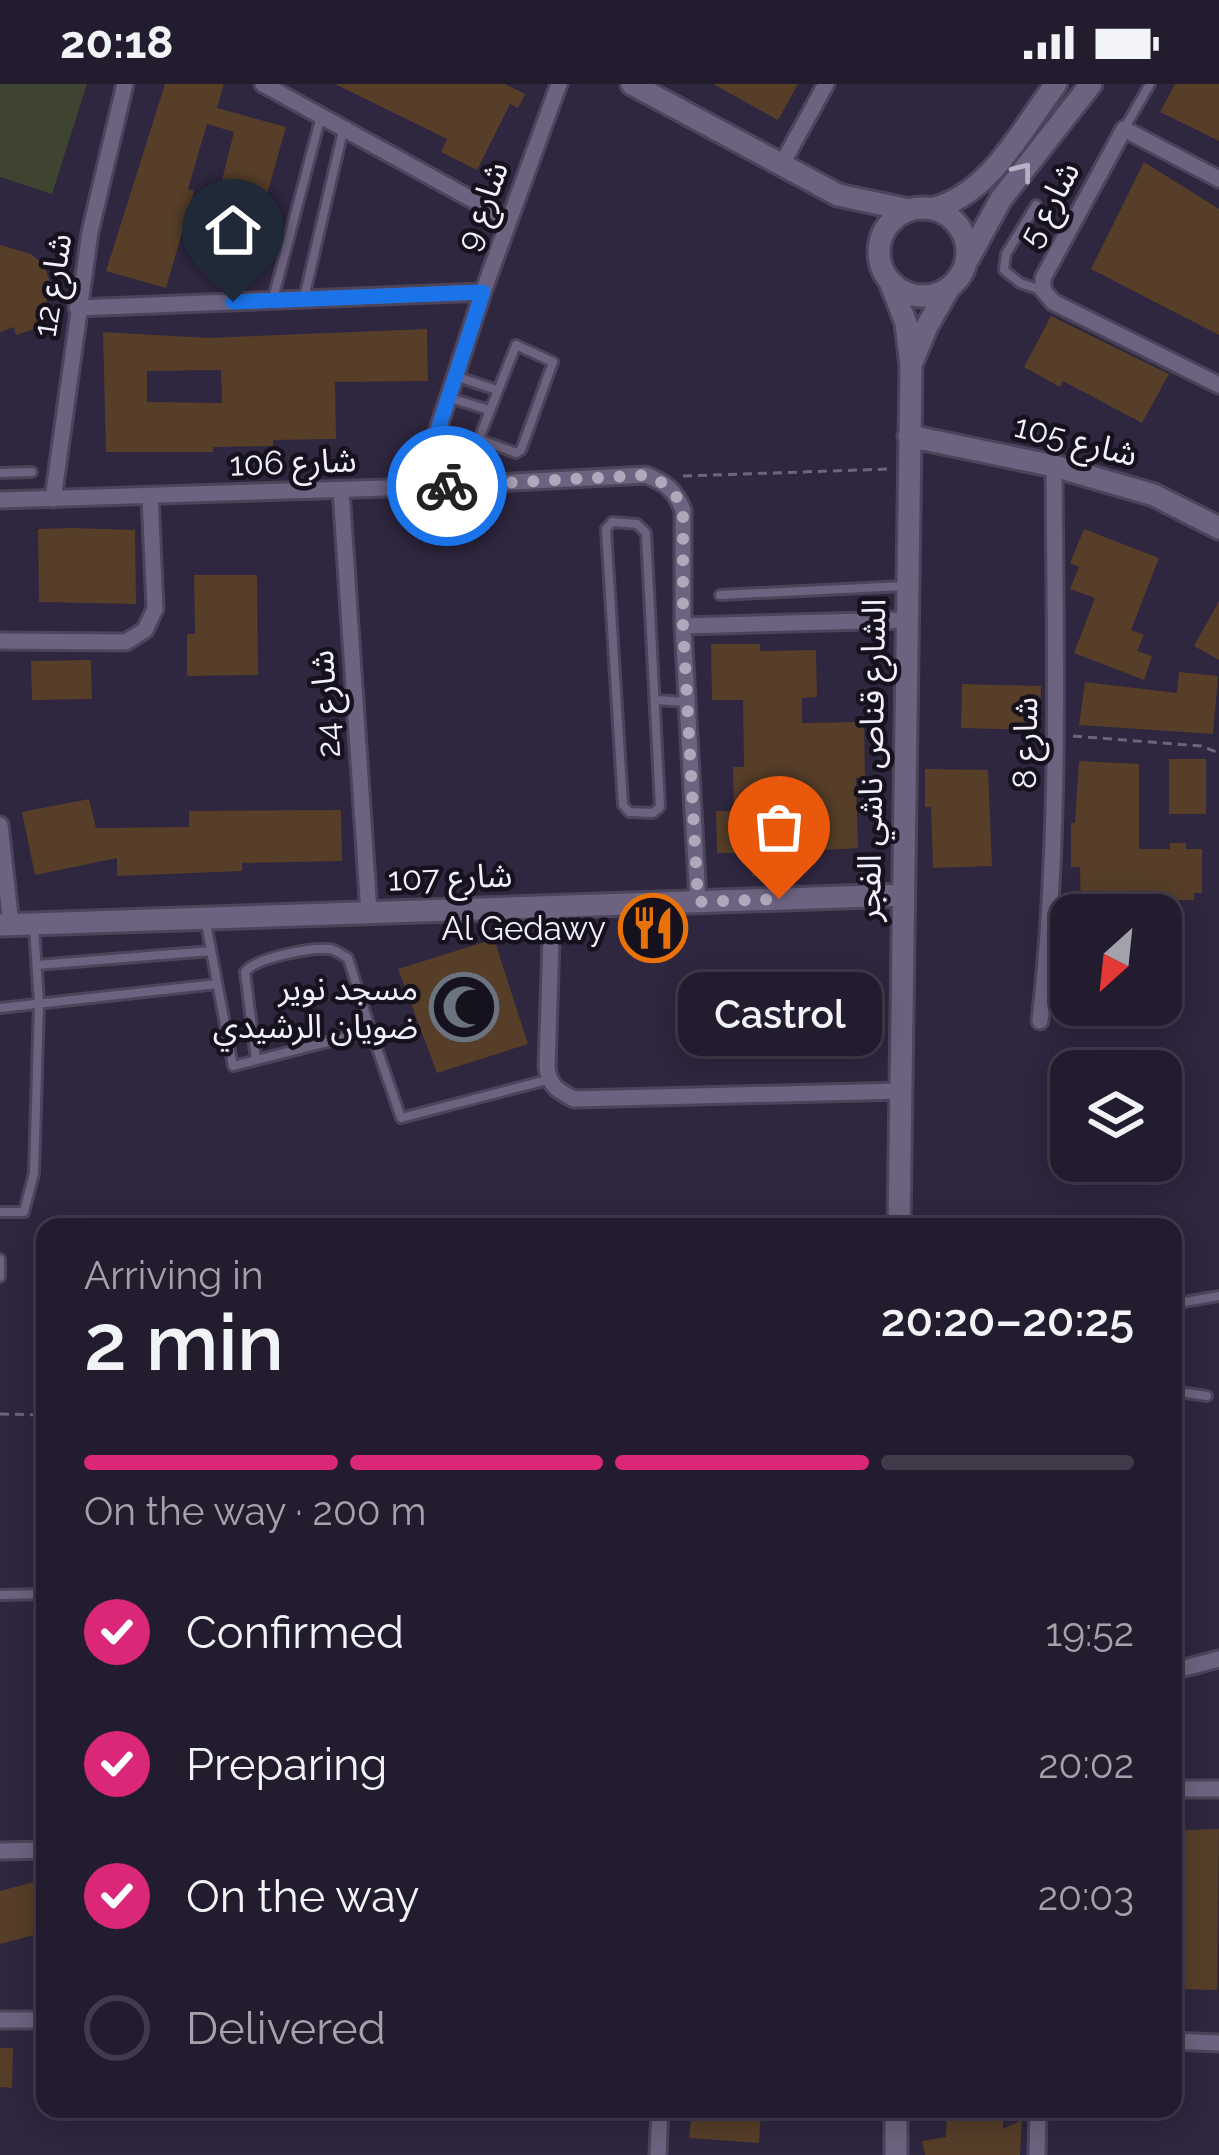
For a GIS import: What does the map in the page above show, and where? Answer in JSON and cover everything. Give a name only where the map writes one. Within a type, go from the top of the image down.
[{"type":"street","name":"شارع 12","points":[[53,499],[90,232],[125,84]]},
{"type":"street","points":[[263,84],[509,220]]},
{"type":"street","name":"شارع 9","points":[[419,488],[483,292],[559,84]]},
{"type":"street","points":[[632,84],[838,195],[862,220],[890,282],[925,297],[949,288],[1001,199],[1090,84]]},
{"type":"street","points":[[782,164],[826,84]]},
{"type":"street","points":[[879,251],[887,226],[920,210],[955,202],[981,183],[1056,84]]},
{"type":"street","points":[[1124,129],[1219,179]]},
{"type":"street","name":"شارع 5","points":[[1124,129],[1043,278],[1043,290],[1053,302],[1219,385]]},
{"type":"street","points":[[838,195],[953,220],[968,253],[965,266]]},
{"type":"street","name":"الشارع قناص ناشي الفجر","points":[[890,282],[905,323],[911,366],[899,1218]]},
{"type":"street","name":"الشارع قناص ناشي الفجر","points":[[911,366],[949,288]]},
{"type":"street","points":[[77,308],[483,292]]},
{"type":"street","name":"شارع 105","points":[[909,436],[1054,466],[1154,495],[1219,528]]},
{"type":"street","name":"شارع 8","points":[[1040,1021],[1050,935],[1054,466]]},
{"type":"street","name":"شارع 106","points":[[0,500],[419,488],[646,475],[664,482]]},
{"type":"street","points":[[664,482],[683,510],[683,626],[698,902]]},
{"type":"street","name":"شارع 24","points":[[341,490],[369,913]]},
{"type":"street","points":[[0,641],[126,642],[145,630],[155,609],[150,496]]},
{"type":"street","points":[[683,626],[905,620]]},
{"type":"street","points":[[0,825],[15,924]]},
{"type":"street","name":"شارع 107","points":[[15,924],[902,895]]},
{"type":"street","points":[[552,907],[548,1079],[558,1091],[574,1099],[901,1091]]},
{"type":"street","points":[[1182,1669],[1219,1659]]},
{"type":"street","points":[[1182,1789],[1219,1789]]},
{"type":"street","points":[[0,1851],[36,1850]]},
{"type":"street","points":[[0,2020],[36,2020]]},
{"type":"street","points":[[1182,2041],[1219,2043]]},
{"type":"street","points":[[658,2155],[660,2118]]},
{"type":"street","points":[[896,2118],[896,2155]]},
{"type":"street","points":[[1037,2155],[1038,2118]]},
{"type":"lane","points":[[1124,129],[1150,84]]},
{"type":"lane","points":[[272,301],[321,116]]},
{"type":"lane","points":[[304,299],[344,128]]},
{"type":"lane","points":[[1036,205],[1006,254],[1004,270],[1020,283],[1043,290]]},
{"type":"lane","points":[[514,346],[553,362],[519,452],[482,440],[489,410],[514,346]]},
{"type":"lane","points":[[455,376],[497,390]]},
{"type":"lane","points":[[448,397],[489,410]]},
{"type":"lane","points":[[0,473],[32,472]]},
{"type":"lane","points":[[612,522],[637,524],[646,533],[657,700],[660,807],[653,813],[629,812],[623,805],[610,598],[606,529],[612,522]]},
{"type":"lane","points":[[720,596],[906,586]]},
{"type":"lane","points":[[657,700],[687,702]]},
{"type":"lane","points":[[205,918],[232,1066],[371,1031]]},
{"type":"lane","points":[[0,1213],[23,1212],[31,1196],[37,965],[15,924]]},
{"type":"lane","points":[[256,1060],[245,972],[249,964],[330,949],[348,958],[400,1118],[548,1079]]},
{"type":"lane","points":[[37,965],[211,951]]},
{"type":"lane","points":[[0,1008],[218,984]]},
{"type":"lane","points":[[0,1259],[0,1277]]},
{"type":"lane","points":[[1182,1302],[1219,1296]]},
{"type":"lane","points":[[1182,1392],[1207,1396]]},
{"type":"lane","points":[[0,1595],[36,1594]]},
{"type":"path","points":[[664,482],[689,475],[908,469]]},
{"type":"path","points":[[1054,734],[1201,746],[1219,754]]},
{"type":"path","points":[[0,1414],[36,1414]]},
{"type":"green space","points":[[0,84],[87,84],[52,194],[0,177]]},
{"type":"building","points":[[165,84],[224,84],[217,108],[286,127],[249,258],[206,245],[234,132],[207,124],[188,189],[194,191],[166,288],[106,271]]},
{"type":"building","points":[[335,84],[505,84],[525,94],[518,108],[510,104],[477,170],[441,152],[447,139]]},
{"type":"building","points":[[713,84],[798,84],[778,120]]},
{"type":"building","points":[[1175,84],[1219,84],[1219,141],[1160,112]]},
{"type":"building","points":[[1144,162],[1219,209],[1219,335],[1091,269]]},
{"type":"building","points":[[0,245],[31,254],[44,265],[50,282],[44,315],[47,325],[16,335],[14,327],[0,332]]},
{"type":"building","points":[[1051,316],[1169,374],[1142,423],[1063,381],[1060,387],[1024,367]]},
{"type":"building","points":[[427,329],[428,381],[335,382],[336,439],[273,440],[273,446],[213,447],[213,452],[106,452],[103,332],[208,338]],"holes":[[[221,370],[222,403],[147,402],[147,371]]]},
{"type":"building","points":[[38,529],[135,530],[136,604],[39,602]]},
{"type":"building","points":[[1084,529],[1159,558],[1131,630],[1144,635],[1137,651],[1152,656],[1144,680],[1074,653],[1095,598],[1070,589],[1079,567],[1070,563]]},
{"type":"building","points":[[194,575],[257,575],[258,675],[187,676],[187,634],[195,634]]},
{"type":"building","points":[[1219,601],[1219,660],[1194,646]]},
{"type":"building","points":[[711,644],[760,644],[760,651],[816,650],[817,697],[802,698],[802,723],[864,722],[865,778],[856,778],[858,848],[775,853],[774,877],[752,876],[753,853],[717,853],[716,811],[734,811],[733,767],[744,767],[743,700],[712,700]]},
{"type":"building","points":[[91,660],[92,699],[32,700],[31,661]]},
{"type":"building","points":[[1179,672],[1218,676],[1213,734],[1079,725],[1085,682],[1177,693]]},
{"type":"building","points":[[962,684],[1041,686],[1040,730],[961,728]]},
{"type":"building","points":[[1169,759],[1206,759],[1206,814],[1169,814]]},
{"type":"building","points":[[1079,761],[1139,764],[1139,849],[1170,849],[1170,843],[1186,843],[1186,849],[1202,849],[1202,893],[1194,893],[1194,900],[1182,900],[1182,894],[1081,894],[1080,867],[1071,867],[1071,823],[1075,823]]},
{"type":"building","points":[[925,769],[988,770],[992,866],[933,868]]},
{"type":"building","points":[[89,799],[96,828],[189,827],[189,811],[341,810],[342,861],[242,863],[242,871],[117,876],[117,858],[35,875],[22,812]]},
{"type":"building","name":"Al Gedawy","points":[[664,920],[664,936],[642,937],[642,921]]},
{"type":"building","name":"مسجد نوير ضويان الرشيدي","points":[[494,939],[528,1044],[437,1073],[398,969]]},
{"type":"building","points":[[840,996],[875,996],[874,1048],[839,1048]]},
{"type":"building","points":[[741,1005],[742,1057],[692,1057],[691,1006]]},
{"type":"building","points":[[1219,1829],[1217,1990],[1182,1989],[1182,1830]]},
{"type":"building","points":[[36,1881],[36,1934],[0,1944],[0,1891]]},
{"type":"building","points":[[0,2048],[13,2048],[12,2088],[0,2087]]},
{"type":"building","points":[[691,2118],[761,2118],[759,2143],[689,2138]]},
{"type":"building","points":[[947,2118],[1003,2118],[1003,2129],[1022,2120],[1020,2155],[925,2155],[922,2141],[946,2137]]},
{"type":"way so far","points":[[447,486],[646,475],[664,482],[677,495],[683,510],[683,626],[698,902],[779,899]]},
{"type":"place","name":"Castrol","points":[[779,899]]},
{"type":"place","name":"Al Gedawy","points":[[653,928]]},
{"type":"place","name":"مسجد نوير ضويان الرشيدي","points":[[464,1007]]},
{"type":"route","points":[[233,302],[483,292],[419,488],[447,486]]}]
